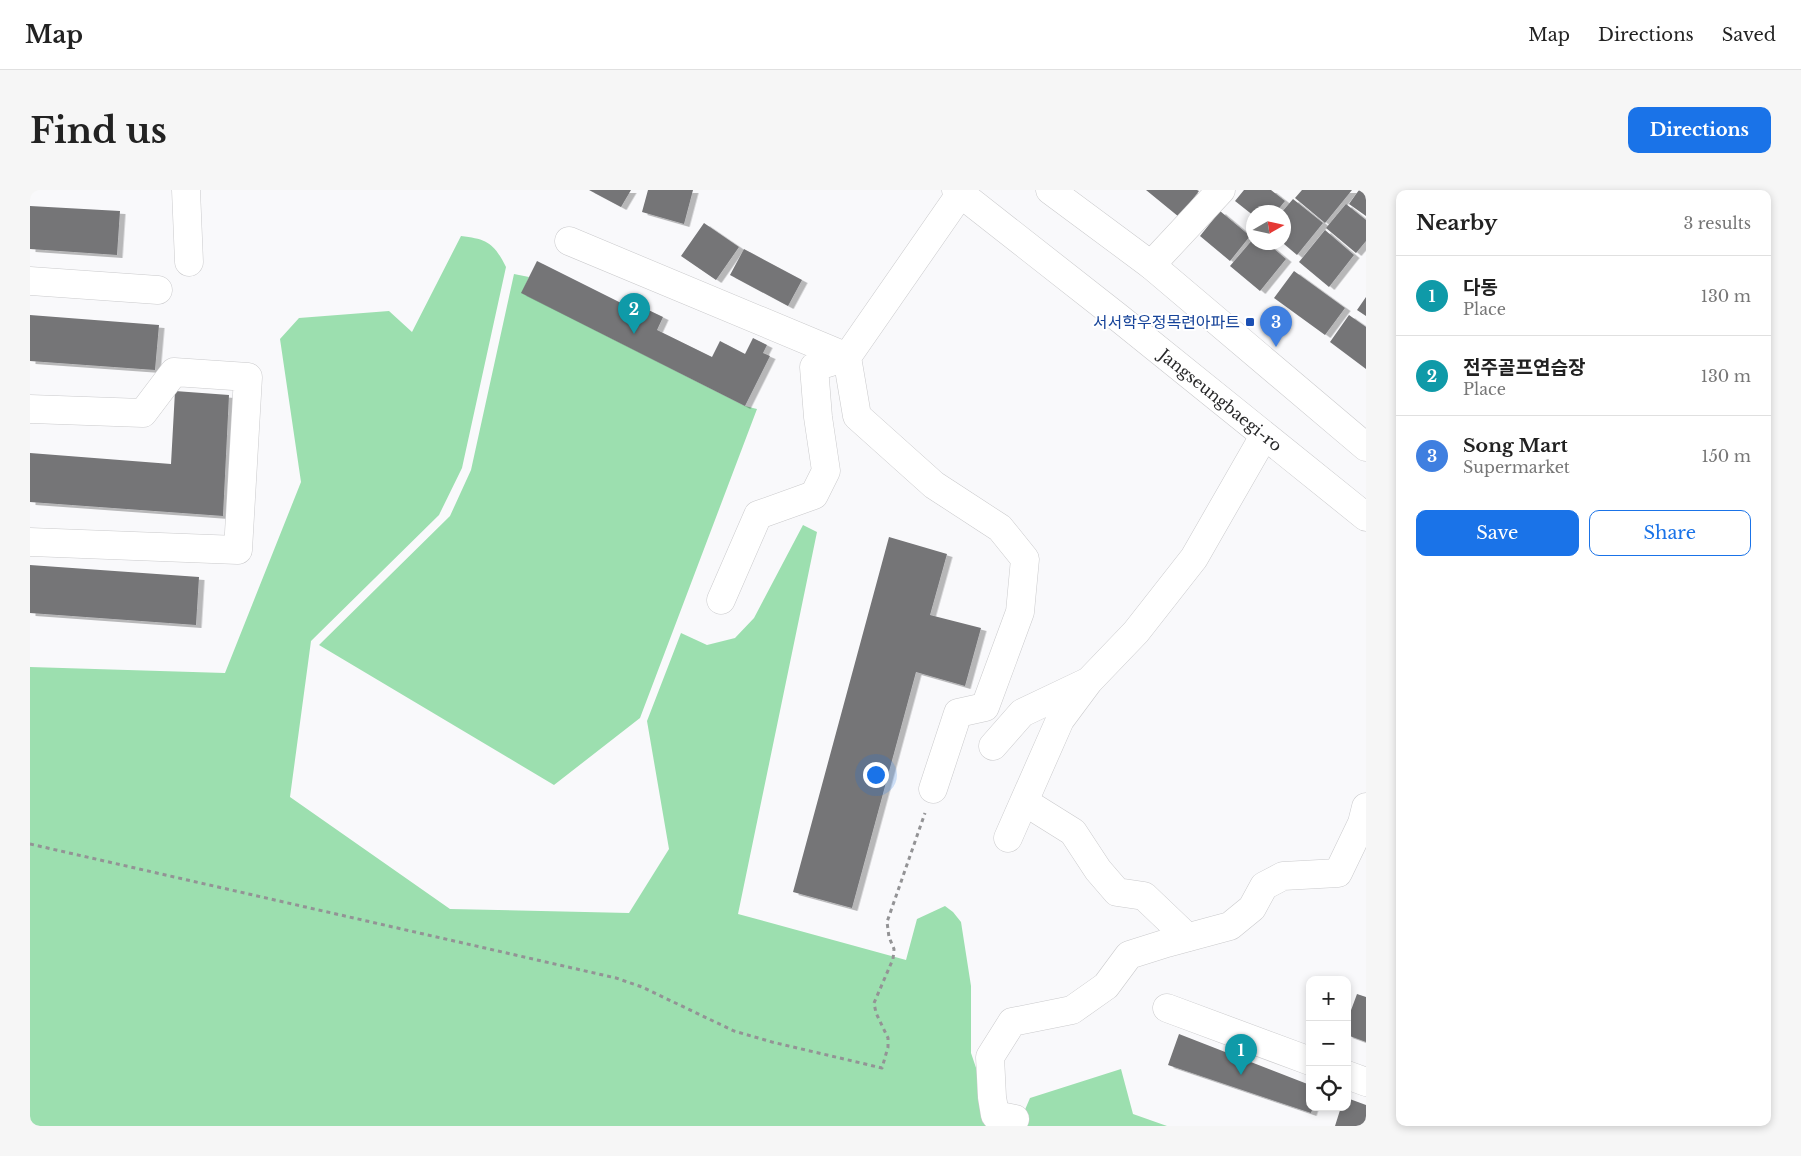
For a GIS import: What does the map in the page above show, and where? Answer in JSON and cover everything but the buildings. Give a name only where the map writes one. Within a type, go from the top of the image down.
[{"type":"street","points":[[186,190],[189,262]]},
{"type":"street","points":[[1050,190],[1151,265],[1366,447]]},
{"type":"street","points":[[1151,265],[1221,190]]},
{"type":"street","points":[[721,600],[758,514],[814,495],[826,471],[818,417],[814,366],[847,356],[960,191]]},
{"type":"street","name":"Jangseungbaegi-ro","points":[[960,191],[1366,517]]},
{"type":"street","points":[[569,241],[847,356]]},
{"type":"street","points":[[30,281],[158,290]]},
{"type":"street","points":[[847,356],[857,416],[934,485],[1000,528],[1025,560],[1020,612],[985,707],[958,713],[933,789]]},
{"type":"street","points":[[30,409],[144,413],[174,372],[248,377],[238,550],[30,542]]},
{"type":"street","points":[[1008,838],[1060,720],[1089,681],[1136,632],[1194,558],[1264,436]]},
{"type":"street","points":[[993,746],[1022,713],[1089,681]]},
{"type":"street","points":[[1025,802],[1073,832],[1098,870],[1117,892],[1144,896],[1187,937]]},
{"type":"street","points":[[1015,1119],[995,1115],[990,1057],[1012,1022],[1072,1010],[1106,986],[1129,955],[1230,926],[1252,908],[1264,886],[1283,876],[1338,873],[1362,824],[1366,807]]},
{"type":"street","points":[[1167,1008],[1306,1060]]},
{"type":"street","points":[[1351,1076],[1366,1082]]},
{"type":"path","points":[[30,844],[616,978],[642,987],[734,1031],[882,1068],[888,1047],[888,1038],[876,1012],[874,1002],[893,958],[894,949],[889,937],[887,922],[933,789]]},
{"type":"green space","points":[[461,236],[484,241],[489,244],[498,252],[506,267],[462,468],[439,515],[311,641],[290,797],[450,909],[629,913],[669,849],[647,721],[681,633],[707,645],[735,638],[754,618],[803,525],[817,532],[738,914],[906,960],[917,919],[945,906],[953,912],[961,922],[971,986],[971,1053],[992,1115],[1012,1126],[30,1126],[30,667],[225,673],[301,482],[280,339],[299,318],[389,311],[412,332]]},
{"type":"green space","points":[[514,274],[529,277],[522,293],[745,406],[757,409],[640,718],[554,785],[319,645],[450,516],[471,470]]},
{"type":"green space","points":[[1121,1069],[1133,1114],[1167,1126],[1018,1126],[1030,1098]]},
{"type":"place","name":"서서학우정목련아파트","points":[[1250,322]]},
{"type":"place","name":"전주골프연습장","points":[[634,334]]},
{"type":"place","name":"Song Mart","points":[[1276,347]]},
{"type":"place","name":"다동","points":[[1241,1075]]}]
